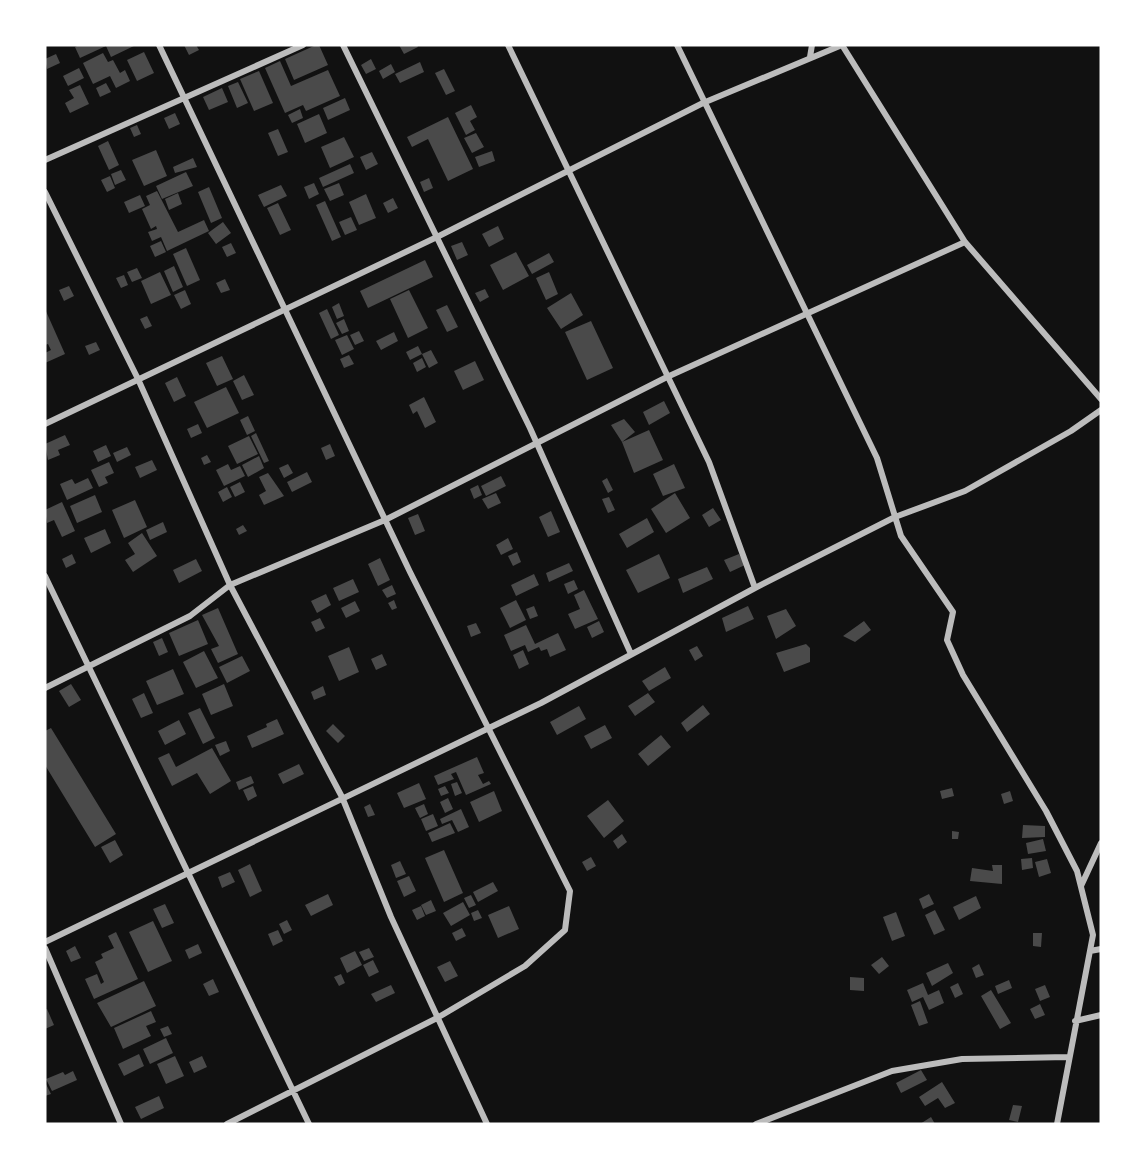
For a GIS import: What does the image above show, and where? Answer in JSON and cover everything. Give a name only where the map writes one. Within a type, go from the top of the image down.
[{"type":"street","points":[[159,45],[486,729],[570,891],[565,930],[525,966],[437,1018],[227,1124]]},
{"type":"street","points":[[45,160],[303,45]]},
{"type":"street","points":[[343,45],[537,444],[631,654]]},
{"type":"street","points":[[508,45],[709,462],[754,588]]},
{"type":"street","points":[[677,45],[703,103],[878,458],[901,536],[952,612],[947,640],[963,675],[1046,811],[1077,872],[1093,935],[1057,1124]]},
{"type":"street","points":[[810,57],[812,45]]},
{"type":"street","points":[[45,424],[437,237],[703,103],[842,45],[965,242],[1101,399]]},
{"type":"street","points":[[45,192],[138,379],[230,585],[342,797],[391,917],[487,1124]]},
{"type":"street","points":[[45,688],[190,616],[230,585],[385,520],[668,377],[965,242]]},
{"type":"street","points":[[45,942],[342,797],[541,704],[754,588],[895,517],[964,491],[1071,431],[1101,410]]},
{"type":"street","points":[[45,576],[309,1124]]},
{"type":"street","points":[[1081,887],[1101,843]]},
{"type":"street","points":[[45,948],[121,1124]]},
{"type":"street","points":[[1090,951],[1101,949]]},
{"type":"street","points":[[1076,1021],[1101,1015]]},
{"type":"street","points":[[756,1124],[892,1071],[962,1059],[1068,1057]]},
{"type":"building","points":[[79,45],[136,45],[111,57],[106,46],[80,58],[75,47]]},
{"type":"building","points":[[184,45],[196,45],[199,50],[189,55]]},
{"type":"building","points":[[319,45],[328,65],[294,80],[285,59]]},
{"type":"building","points":[[399,45],[417,45],[418,47],[404,54]]},
{"type":"building","points":[[144,52],[154,73],[137,81],[127,60]]},
{"type":"building","points":[[103,53],[108,62],[113,60],[120,73],[125,70],[130,81],[116,88],[110,76],[93,84],[83,63]]},
{"type":"building","points":[[56,54],[60,63],[47,69],[45,59]]},
{"type":"building","points":[[371,59],[376,69],[366,74],[361,65]]},
{"type":"building","points":[[280,61],[291,86],[328,70],[340,96],[306,111],[303,105],[285,113],[265,68]]},
{"type":"building","points":[[420,62],[424,72],[400,83],[395,74]]},
{"type":"building","points":[[391,64],[395,72],[383,79],[379,71]]},
{"type":"building","points":[[79,68],[84,78],[68,86],[63,76]]},
{"type":"building","points":[[444,69],[455,91],[446,95],[435,73]]},
{"type":"building","points":[[259,71],[273,103],[254,111],[240,79]]},
{"type":"building","points":[[238,82],[248,103],[237,108],[228,86]]},
{"type":"building","points":[[106,83],[111,92],[100,97],[96,88]]},
{"type":"building","points":[[80,85],[89,104],[70,113],[65,103],[74,98],[69,90]]},
{"type":"building","points":[[222,88],[228,102],[209,110],[203,97]]},
{"type":"building","points":[[345,98],[350,110],[328,120],[323,108]]},
{"type":"building","points":[[471,105],[477,117],[470,121],[475,130],[466,135],[455,113]]},
{"type":"building","points":[[300,109],[303,118],[292,123],[288,115]]},
{"type":"building","points":[[175,113],[180,124],[169,129],[164,118]]},
{"type":"building","points":[[319,114],[327,133],[305,143],[297,124]]},
{"type":"building","points":[[448,117],[473,169],[448,181],[428,139],[412,147],[407,137]]},
{"type":"building","points":[[137,125],[141,134],[134,137],[130,128]]},
{"type":"building","points":[[278,129],[288,152],[278,156],[268,133]]},
{"type":"building","points":[[476,133],[484,147],[472,153],[464,138]]},
{"type":"building","points":[[344,137],[354,157],[330,168],[321,147]]},
{"type":"building","points":[[108,141],[119,165],[109,170],[98,146]]},
{"type":"building","points":[[156,150],[167,176],[144,186],[132,160]]},
{"type":"building","points":[[492,151],[495,161],[479,167],[475,157]]},
{"type":"building","points":[[372,152],[378,164],[366,170],[360,157]]},
{"type":"building","points":[[193,158],[197,167],[175,173],[173,167]]},
{"type":"building","points":[[350,164],[354,173],[323,187],[319,178]]},
{"type":"building","points":[[121,170],[126,180],[115,185],[111,174]]},
{"type":"building","points":[[186,172],[193,186],[162,199],[156,186]]},
{"type":"building","points":[[110,176],[115,188],[107,192],[101,180]]},
{"type":"building","points":[[429,178],[433,188],[424,192],[420,182]]},
{"type":"building","points":[[314,183],[319,194],[309,199],[304,187]]},
{"type":"building","points":[[339,183],[344,195],[330,201],[324,189]]},
{"type":"building","points":[[281,185],[287,196],[264,207],[258,195]]},
{"type":"building","points":[[209,187],[222,218],[211,223],[198,192]]},
{"type":"building","points":[[157,191],[178,232],[204,220],[209,231],[167,251],[161,237],[152,241],[148,232],[157,229],[156,226],[151,229],[142,209],[150,205],[146,196]]},
{"type":"building","points":[[178,193],[182,204],[169,210],[165,199]]},
{"type":"building","points":[[366,194],[376,218],[359,225],[349,202]]},
{"type":"building","points":[[140,195],[145,206],[129,213],[124,202]]},
{"type":"building","points":[[393,198],[398,208],[388,213],[383,203]]},
{"type":"building","points":[[325,201],[341,237],[332,241],[316,205]]},
{"type":"building","points":[[278,203],[291,230],[280,235],[267,208]]},
{"type":"building","points":[[351,217],[357,230],[345,235],[339,222]]},
{"type":"building","points":[[223,222],[231,233],[216,244],[208,233]]},
{"type":"building","points":[[498,226],[504,239],[489,247],[482,234]]},
{"type":"building","points":[[161,241],[166,252],[155,257],[150,246]]},
{"type":"building","points":[[462,242],[468,255],[457,260],[451,246]]},
{"type":"building","points":[[231,243],[236,253],[227,257],[222,247]]},
{"type":"building","points":[[186,248],[200,280],[187,286],[173,254]]},
{"type":"building","points":[[516,252],[529,276],[503,290],[490,265]]},
{"type":"building","points":[[549,253],[554,262],[532,274],[527,265]]},
{"type":"building","points":[[425,260],[433,277],[368,308],[360,291]]},
{"type":"building","points":[[174,266],[183,287],[173,292],[164,271]]},
{"type":"building","points":[[137,268],[142,278],[132,282],[127,272]]},
{"type":"building","points":[[160,272],[171,295],[151,304],[141,281]]},
{"type":"building","points":[[549,272],[558,294],[546,300],[536,278]]},
{"type":"building","points":[[124,275],[128,285],[121,288],[116,278]]},
{"type":"building","points":[[225,279],[230,290],[221,293],[216,283]]},
{"type":"building","points":[[69,286],[74,296],[64,301],[59,290]]},
{"type":"building","points":[[485,289],[489,297],[480,302],[475,293]]},
{"type":"building","points":[[185,290],[191,304],[181,309],[174,295]]},
{"type":"building","points":[[409,290],[428,328],[408,338],[390,299]]},
{"type":"building","points":[[571,293],[583,315],[561,329],[547,308]]},
{"type":"building","points":[[339,303],[344,316],[337,319],[332,307]]},
{"type":"building","points":[[447,305],[458,327],[447,332],[436,310]]},
{"type":"building","points":[[45,309],[65,354],[45,363],[45,353],[51,350],[48,344],[45,345]]},
{"type":"building","points":[[327,309],[339,335],[331,339],[319,313]]},
{"type":"building","points":[[147,316],[152,326],[145,329],[140,319]]},
{"type":"building","points":[[344,319],[349,331],[342,334],[336,323]]},
{"type":"building","points":[[591,321],[613,368],[587,380],[565,332]]},
{"type":"building","points":[[359,331],[364,341],[355,345],[350,335]]},
{"type":"building","points":[[394,332],[398,341],[381,350],[376,341]]},
{"type":"building","points":[[347,335],[354,349],[342,355],[335,340]]},
{"type":"building","points":[[96,342],[100,350],[89,355],[85,346]]},
{"type":"building","points":[[418,346],[422,354],[410,360],[406,352]]},
{"type":"building","points":[[431,350],[438,363],[429,368],[422,354]]},
{"type":"building","points":[[349,355],[354,364],[344,368],[340,359]]},
{"type":"building","points":[[222,356],[233,379],[217,386],[206,363]]},
{"type":"building","points":[[422,358],[426,367],[417,372],[413,363]]},
{"type":"building","points":[[475,361],[484,380],[463,390],[454,371]]},
{"type":"building","points":[[244,375],[254,395],[242,400],[233,381]]},
{"type":"building","points":[[177,377],[186,396],[174,402],[165,383]]},
{"type":"building","points":[[226,387],[239,413],[207,428],[194,402]]},
{"type":"building","points":[[424,397],[436,422],[425,428],[417,411],[413,414],[409,405]]},
{"type":"building","points":[[664,401],[670,413],[649,425],[643,412]]},
{"type":"building","points":[[248,416],[255,431],[247,435],[240,420]]},
{"type":"building","points":[[624,419],[635,432],[622,442],[611,425]]},
{"type":"building","points":[[198,424],[202,433],[191,438],[187,429]]},
{"type":"building","points":[[649,430],[663,460],[634,473],[622,442]]},
{"type":"building","points":[[256,433],[269,461],[264,463],[251,436]]},
{"type":"building","points":[[65,435],[70,445],[58,450],[60,455],[48,460],[45,444]]},
{"type":"building","points":[[249,436],[258,454],[237,464],[228,446]]},
{"type":"building","points":[[330,444],[335,456],[326,460],[321,448]]},
{"type":"building","points":[[106,445],[111,456],[98,462],[93,451]]},
{"type":"building","points":[[127,447],[131,455],[117,462],[113,453]]},
{"type":"building","points":[[207,455],[211,462],[204,465],[201,458]]},
{"type":"building","points":[[259,456],[264,468],[248,477],[242,465]]},
{"type":"building","points":[[152,460],[157,470],[140,478],[135,467]]},
{"type":"building","points":[[109,462],[114,473],[105,477],[108,483],[99,487],[91,470]]},
{"type":"building","points":[[228,464],[231,470],[240,466],[245,476],[224,486],[216,470]]},
{"type":"building","points":[[288,464],[293,473],[284,478],[279,468]]},
{"type":"building","points":[[674,464],[685,488],[663,496],[653,474]]},
{"type":"building","points":[[307,472],[312,482],[292,492],[287,482]]},
{"type":"building","points":[[268,473],[284,496],[264,505],[259,495],[266,491],[259,477]]},
{"type":"building","points":[[501,476],[506,486],[486,496],[481,486]]},
{"type":"building","points":[[88,478],[93,488],[67,500],[60,484],[72,479],[75,484]]},
{"type":"building","points":[[607,478],[613,490],[608,493],[602,481]]},
{"type":"building","points":[[240,482],[245,492],[235,497],[230,487]]},
{"type":"building","points":[[478,485],[482,495],[474,499],[470,489]]},
{"type":"building","points":[[227,487],[232,497],[223,502],[218,492]]},
{"type":"building","points":[[496,493],[501,503],[488,509],[482,499]]},
{"type":"building","points":[[675,493],[690,518],[666,533],[651,509]]},
{"type":"building","points":[[95,495],[102,512],[77,523],[70,506]]},
{"type":"building","points":[[609,497],[615,510],[608,513],[602,499]]},
{"type":"building","points":[[135,500],[147,527],[124,538],[112,510]]},
{"type":"building","points":[[62,502],[75,531],[62,537],[54,520],[47,523],[45,510]]},
{"type":"building","points":[[713,508],[721,520],[709,527],[702,515]]},
{"type":"building","points":[[551,511],[560,532],[548,537],[539,517]]},
{"type":"building","points":[[418,514],[425,531],[415,535],[408,518]]},
{"type":"building","points":[[647,518],[654,532],[627,548],[619,534]]},
{"type":"building","points":[[163,522],[167,532],[150,540],[146,530]]},
{"type":"building","points":[[243,525],[247,531],[239,535],[236,529]]},
{"type":"building","points":[[105,529],[111,543],[91,553],[84,538]]},
{"type":"building","points":[[142,533],[157,556],[133,572],[125,560],[135,554],[128,543]]},
{"type":"building","points":[[508,538],[513,549],[501,555],[496,545]]},
{"type":"building","points":[[517,552],[521,562],[513,566],[508,556]]},
{"type":"building","points":[[72,554],[76,563],[66,568],[62,559]]},
{"type":"building","points":[[659,554],[670,578],[638,593],[626,570]]},
{"type":"building","points":[[739,554],[745,565],[730,572],[724,560]]},
{"type":"building","points":[[380,558],[390,580],[378,586],[368,564]]},
{"type":"building","points":[[196,559],[202,571],[179,583],[173,570]]},
{"type":"building","points":[[569,563],[573,571],[549,582],[546,573]]},
{"type":"building","points":[[707,567],[713,579],[683,593],[678,579]]},
{"type":"building","points":[[534,574],[539,585],[516,596],[511,585]]},
{"type":"building","points":[[353,579],[359,592],[339,601],[333,588]]},
{"type":"building","points":[[574,580],[578,589],[568,594],[564,584]]},
{"type":"building","points":[[392,585],[396,594],[387,598],[382,590]]},
{"type":"building","points":[[584,590],[598,619],[575,629],[568,614],[580,609],[574,595]]},
{"type":"building","points":[[326,594],[331,605],[317,613],[311,601]]},
{"type":"building","points":[[394,600],[397,608],[392,610],[388,603]]},
{"type":"building","points":[[516,600],[526,620],[510,628],[500,608]]},
{"type":"building","points":[[355,601],[360,611],[346,618],[341,608]]},
{"type":"building","points":[[534,606],[538,616],[530,619],[526,609]]},
{"type":"building","points":[[748,606],[754,619],[726,632],[722,618]]},
{"type":"building","points":[[218,608],[238,654],[218,663],[211,649],[219,646],[202,615]]},
{"type":"building","points":[[786,609],[796,626],[776,639],[767,616]]},
{"type":"building","points":[[320,618],[325,628],[316,632],[311,622]]},
{"type":"building","points":[[198,620],[208,644],[179,656],[169,633]]},
{"type":"building","points":[[599,621],[604,632],[592,638],[587,627]]},
{"type":"building","points":[[864,621],[871,630],[855,642],[843,636]]},
{"type":"building","points":[[476,623],[481,633],[471,637],[467,626]]},
{"type":"building","points":[[526,625],[535,644],[558,633],[566,650],[550,657],[547,649],[541,651],[539,647],[528,652],[525,645],[511,651],[504,635]]},
{"type":"building","points":[[162,638],[168,652],[159,656],[153,642]]},
{"type":"building","points":[[806,644],[810,648],[810,662],[784,672],[776,653]]},
{"type":"building","points":[[697,646],[703,656],[695,661],[689,650]]},
{"type":"building","points":[[349,647],[359,672],[339,681],[328,656]]},
{"type":"building","points":[[523,650],[529,664],[519,669],[513,655]]},
{"type":"building","points":[[204,651],[218,678],[196,688],[183,662]]},
{"type":"building","points":[[382,654],[387,665],[376,670],[371,659]]},
{"type":"building","points":[[242,656],[250,671],[227,683],[219,667]]},
{"type":"building","points":[[665,667],[671,678],[649,691],[642,681]]},
{"type":"building","points":[[173,669],[184,694],[157,705],[146,681]]},
{"type":"building","points":[[71,684],[81,700],[69,707],[59,691]]},
{"type":"building","points":[[224,684],[233,706],[211,715],[202,694]]},
{"type":"building","points":[[323,686],[326,695],[314,700],[311,692]]},
{"type":"building","points":[[144,693],[153,713],[141,718],[132,699]]},
{"type":"building","points":[[648,693],[655,702],[635,716],[628,706]]},
{"type":"building","points":[[703,705],[710,714],[687,732],[681,723]]},
{"type":"building","points":[[579,706],[586,719],[557,735],[550,722]]},
{"type":"building","points":[[200,708],[215,738],[203,744],[188,713]]},
{"type":"building","points":[[277,719],[284,734],[252,748],[247,736],[267,727],[266,724]]},
{"type":"building","points":[[179,720],[186,734],[165,745],[158,731]]},
{"type":"building","points":[[333,724],[345,736],[338,743],[326,731]]},
{"type":"building","points":[[605,725],[612,738],[591,749],[584,736]]},
{"type":"building","points":[[51,728],[116,834],[95,847],[45,765],[45,731]]},
{"type":"building","points":[[661,735],[671,747],[648,766],[638,754]]},
{"type":"building","points":[[226,741],[230,751],[220,756],[215,745]]},
{"type":"building","points":[[212,748],[231,781],[210,794],[197,773],[172,786],[158,758],[169,753],[176,767]]},
{"type":"building","points":[[477,757],[484,773],[478,775],[483,784],[489,781],[491,784],[466,795],[456,772],[451,774],[454,779],[438,785],[434,776]]},
{"type":"building","points":[[299,764],[304,774],[283,784],[278,774]]},
{"type":"building","points":[[251,776],[254,783],[239,790],[236,782]]},
{"type":"building","points":[[457,782],[462,793],[455,796],[451,784]]},
{"type":"building","points":[[419,783],[426,799],[404,808],[397,793]]},
{"type":"building","points":[[253,786],[257,796],[248,801],[243,790]]},
{"type":"building","points":[[445,786],[449,793],[441,796],[438,789]]},
{"type":"building","points":[[952,788],[954,796],[942,799],[940,791]]},
{"type":"building","points":[[494,791],[502,811],[479,822],[470,802]]},
{"type":"building","points":[[1010,791],[1013,801],[1004,804],[1001,794]]},
{"type":"building","points":[[448,798],[453,809],[445,813],[440,802]]},
{"type":"building","points":[[608,800],[624,821],[604,838],[587,816]]},
{"type":"building","points":[[370,804],[375,815],[368,817],[364,807]]},
{"type":"building","points":[[424,804],[428,814],[420,818],[415,808]]},
{"type":"building","points":[[461,809],[469,827],[458,832],[452,820],[442,824],[440,819]]},
{"type":"building","points":[[433,814],[438,826],[426,831],[421,819]]},
{"type":"building","points":[[450,823],[455,833],[432,842],[428,833]]},
{"type":"building","points":[[1023,825],[1045,826],[1045,837],[1022,838]]},
{"type":"building","points":[[952,831],[959,832],[958,839],[952,839]]},
{"type":"building","points":[[622,834],[627,842],[618,849],[613,841]]},
{"type":"building","points":[[1043,839],[1046,851],[1028,854],[1026,843]]},
{"type":"building","points":[[115,840],[123,855],[110,863],[101,847]]},
{"type":"building","points":[[444,850],[463,893],[444,902],[425,858]]},
{"type":"building","points":[[591,857],[596,866],[587,871],[582,862]]},
{"type":"building","points":[[1032,858],[1033,868],[1022,870],[1021,859]]},
{"type":"building","points":[[1047,859],[1051,873],[1039,877],[1035,862]]},
{"type":"building","points":[[400,861],[406,874],[396,878],[391,865]]},
{"type":"building","points":[[250,864],[262,891],[250,897],[238,870]]},
{"type":"building","points":[[992,865],[1002,865],[1002,884],[970,881],[972,868],[993,871]]},
{"type":"building","points":[[230,872],[235,882],[222,888],[218,877]]},
{"type":"building","points":[[409,876],[416,891],[404,897],[397,881]]},
{"type":"building","points":[[493,882],[498,891],[478,902],[473,892]]},
{"type":"building","points":[[328,894],[333,905],[311,916],[305,905]]},
{"type":"building","points":[[929,894],[934,904],[923,909],[919,899]]},
{"type":"building","points":[[471,895],[476,905],[469,908],[464,898]]},
{"type":"building","points":[[976,896],[981,908],[959,920],[953,907]]},
{"type":"building","points":[[431,900],[436,911],[426,915],[421,905]]},
{"type":"building","points":[[463,902],[470,915],[451,926],[443,913]]},
{"type":"building","points":[[165,904],[174,923],[162,928],[153,909]]},
{"type":"building","points":[[421,906],[425,916],[417,920],[412,910]]},
{"type":"building","points":[[509,906],[519,929],[498,938],[488,915]]},
{"type":"building","points":[[478,910],[482,918],[474,921],[471,913]]},
{"type":"building","points":[[935,910],[945,930],[934,935],[925,915]]},
{"type":"building","points":[[896,912],[905,936],[892,941],[883,917]]},
{"type":"building","points":[[287,920],[292,930],[284,934],[279,924]]},
{"type":"building","points":[[153,921],[172,961],[148,972],[129,932]]},
{"type":"building","points":[[462,928],[466,936],[456,941],[452,933]]},
{"type":"building","points":[[278,930],[283,941],[273,946],[268,934]]},
{"type":"building","points":[[116,932],[138,979],[94,999],[85,979],[97,974],[101,984],[104,982],[95,962],[103,958],[101,954],[114,948],[108,936]]},
{"type":"building","points":[[1033,933],[1042,933],[1041,947],[1033,946]]},
{"type":"building","points":[[198,944],[202,953],[189,959],[185,950]]},
{"type":"building","points":[[75,946],[81,958],[71,962],[66,951]]},
{"type":"building","points":[[369,948],[374,957],[364,961],[359,952]]},
{"type":"building","points":[[355,951],[362,965],[347,973],[340,958]]},
{"type":"building","points":[[882,957],[889,966],[879,974],[871,965]]},
{"type":"building","points":[[373,960],[379,972],[369,977],[363,965]]},
{"type":"building","points":[[450,961],[458,976],[445,982],[437,967]]},
{"type":"building","points":[[948,963],[953,973],[932,986],[926,973]]},
{"type":"building","points":[[979,964],[984,975],[976,978],[972,968]]},
{"type":"building","points":[[341,974],[345,983],[339,986],[334,977]]},
{"type":"building","points":[[850,977],[864,978],[864,991],[850,990]]},
{"type":"building","points":[[213,979],[219,992],[209,996],[203,984]]},
{"type":"building","points":[[1009,980],[1012,988],[998,994],[995,986]]},
{"type":"building","points":[[144,981],[156,1006],[111,1027],[97,1003]]},
{"type":"building","points":[[923,983],[928,995],[939,990],[944,1003],[929,1010],[923,997],[912,1002],[907,990]]},
{"type":"building","points":[[958,983],[963,994],[955,998],[950,987]]},
{"type":"building","points":[[391,985],[395,993],[376,1002],[371,994]]},
{"type":"building","points":[[1045,985],[1050,997],[1040,1001],[1035,989]]},
{"type":"building","points":[[991,990],[1011,1023],[1000,1029],[981,996]]},
{"type":"building","points":[[920,1001],[928,1023],[919,1026],[911,1005]]},
{"type":"building","points":[[1040,1004],[1045,1015],[1035,1019],[1030,1009]]},
{"type":"building","points":[[47,1009],[54,1025],[45,1029],[45,1010]]},
{"type":"building","points":[[151,1011],[156,1022],[146,1026],[151,1036],[123,1049],[114,1028]]},
{"type":"building","points":[[168,1026],[172,1034],[164,1037],[160,1029]]},
{"type":"building","points":[[166,1038],[173,1053],[150,1064],[143,1049]]},
{"type":"building","points":[[139,1054],[144,1066],[124,1076],[118,1064]]},
{"type":"building","points":[[175,1056],[184,1076],[166,1084],[157,1064]]},
{"type":"building","points":[[202,1056],[207,1067],[194,1073],[189,1062]]},
{"type":"building","points":[[921,1070],[927,1080],[901,1093],[896,1083]]},
{"type":"building","points":[[73,1071],[77,1080],[52,1091],[46,1079],[63,1072],[65,1075]]},
{"type":"building","points":[[45,1082],[51,1094],[45,1096]]},
{"type":"building","points":[[942,1082],[955,1103],[945,1108],[938,1098],[925,1106],[919,1097]]},
{"type":"building","points":[[159,1096],[164,1108],[141,1119],[135,1107]]},
{"type":"building","points":[[1013,1105],[1022,1106],[1018,1122],[1009,1120]]},
{"type":"building","points":[[931,1117],[935,1124],[920,1124]]}]
